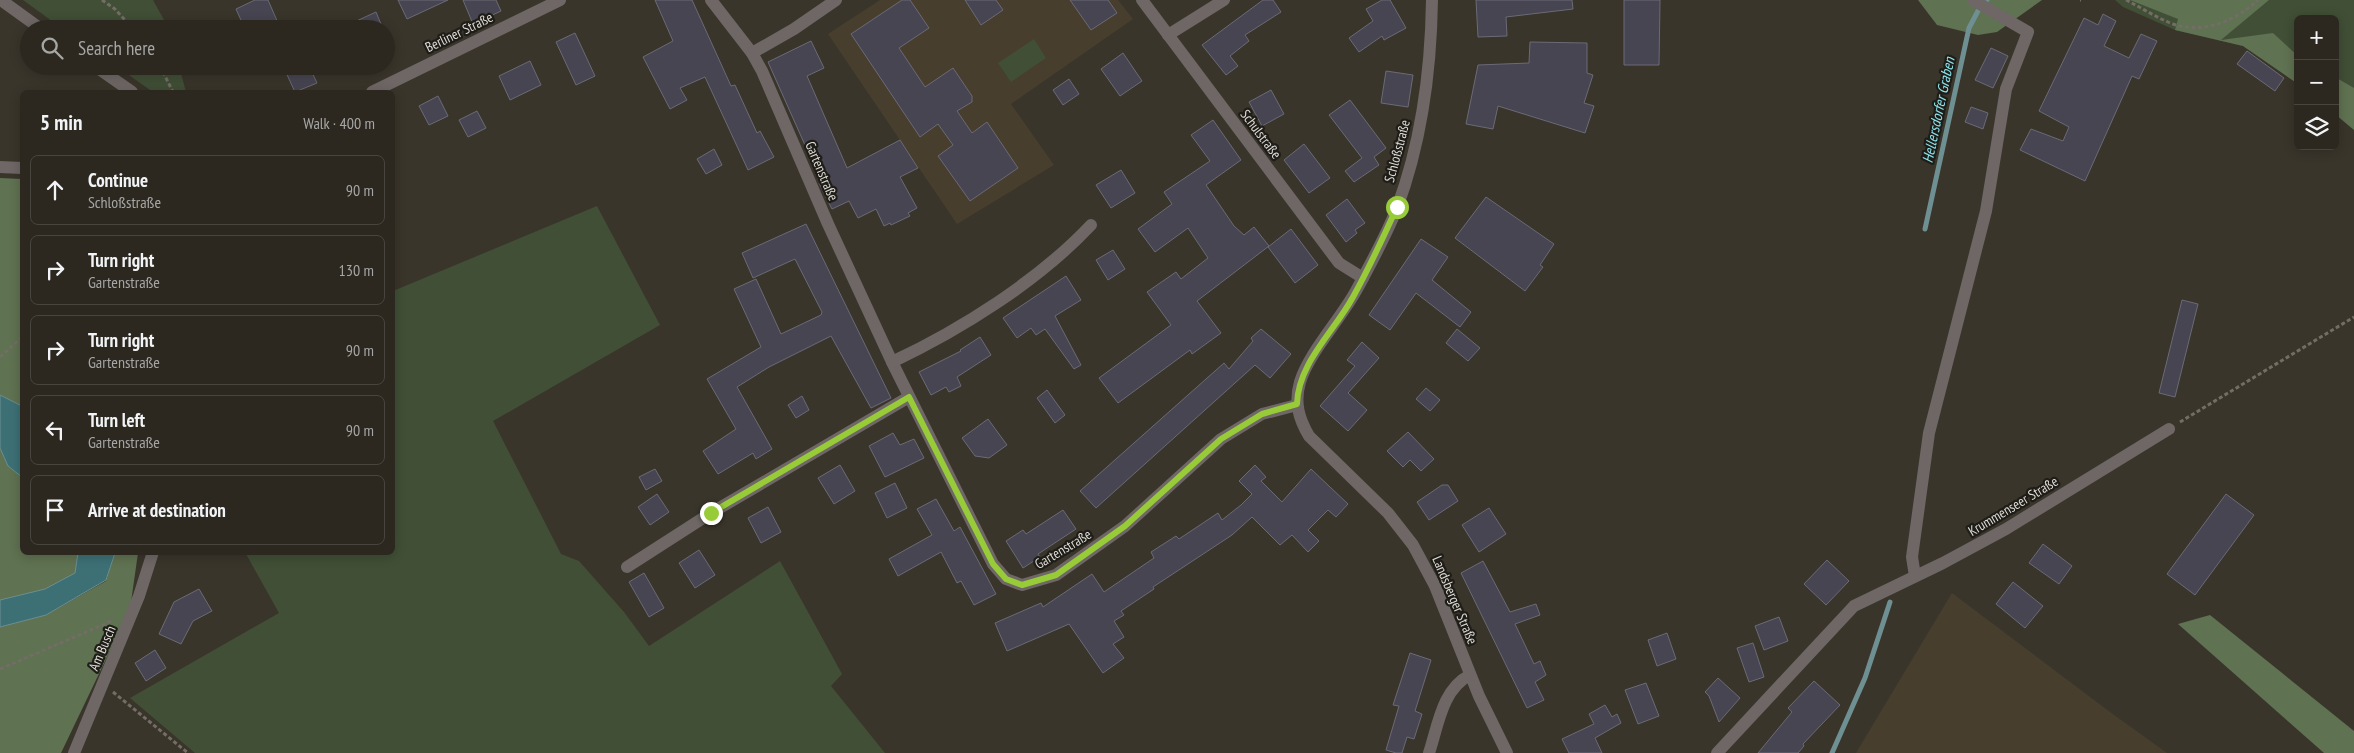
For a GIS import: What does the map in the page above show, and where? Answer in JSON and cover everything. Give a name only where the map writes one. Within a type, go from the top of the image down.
[{"type":"street","points":[[1,0],[29,20]]},
{"type":"street","name":"Berliner Straße","points":[[376,90],[560,0]]},
{"type":"street","name":"Gartenstraße","points":[[712,0],[752,53],[892,362],[993,564],[1006,579],[1022,585],[1056,575],[1125,526],[1221,439],[1262,414],[1297,404]]},
{"type":"street","points":[[752,53],[794,29],[836,0]]},
{"type":"street","name":"Schulstraße","points":[[1142,0],[1339,263],[1363,278]]},
{"type":"street","points":[[1168,35],[1224,0]]},
{"type":"street","name":"Schloßstraße","points":[[1297,404],[1297,392],[1307,367],[1352,299],[1397,207],[1420,128],[1432,45],[1432,0]]},
{"type":"street","points":[[1915,576],[1912,557],[1929,433],[1986,212],[2006,89],[2028,32],[1997,16],[1973,0]]},
{"type":"street","points":[[107,75],[129,90]]},
{"type":"street","points":[[0,167],[20,168]]},
{"type":"street","points":[[892,362],[968,320],[1008,294],[1069,248],[1091,225]]},
{"type":"street","points":[[627,567],[711,513],[909,397]]},
{"type":"street","name":"Landsberger Straße","points":[[1297,404],[1302,424],[1310,436],[1388,513],[1413,545],[1435,586],[1470,675],[1498,737],[1508,753]]},
{"type":"street","name":"Krummenseer Straße","points":[[1717,753],[1854,606],[1943,563],[2006,529],[2169,429]]},
{"type":"street","name":"Am Busch","points":[[74,753],[132,614],[152,555]]},
{"type":"street","points":[[1428,753],[1449,693],[1458,683],[1470,675]]},
{"type":"path","points":[[102,0],[115,9],[125,20]]},
{"type":"path","points":[[2126,0],[2169,23],[2192,27],[2213,26],[2231,20],[2258,0]]},
{"type":"path","points":[[164,75],[172,90]]},
{"type":"path","points":[[2169,429],[2354,317]]},
{"type":"path","points":[[0,357],[20,339]]},
{"type":"path","points":[[0,669],[96,627],[132,614]]},
{"type":"path","points":[[102,686],[122,698],[188,753]]},
{"type":"shaded area","points":[[880,0],[1118,0],[1133,19],[1011,104],[1054,165],[957,224],[828,34]]},
{"type":"shaded area","points":[[1952,593],[2110,712],[2167,753],[1856,753]]},
{"type":"green space","points":[[23,0],[153,0],[164,20],[51,20]]},
{"type":"green space","points":[[1918,0],[2042,0],[1997,32],[1978,35],[1937,25]]},
{"type":"green space","points":[[2115,0],[2354,0],[2354,130],[2339,117],[2339,15],[2294,15],[2294,81],[2243,46],[2175,30],[2123,7]]},
{"type":"green space","points":[[2130,0],[2269,0],[2221,40],[2273,33],[2294,52],[2294,81],[2243,46],[2175,30],[2178,19]]},
{"type":"green space","points":[[1034,39],[1046,58],[1011,82],[998,63]]},
{"type":"green space","points":[[129,75],[181,75],[185,90],[150,90]]},
{"type":"green space","points":[[2339,79],[2354,88],[2354,130],[2339,117]]},
{"type":"green space","points":[[0,178],[20,179],[20,405],[0,395]]},
{"type":"green space","points":[[597,206],[660,325],[493,421],[561,554],[579,561],[624,612],[649,646],[780,561],[842,674],[831,686],[885,753],[195,753],[130,698],[279,613],[247,555],[395,555],[395,290]]},
{"type":"green space","points":[[0,448],[8,466],[20,475],[20,555],[78,555],[75,573],[45,589],[0,600]]},
{"type":"green space","points":[[114,555],[138,555],[130,609],[61,753],[0,753],[0,627],[46,615],[106,581]]},
{"type":"green space","points":[[2210,615],[2354,731],[2354,753],[2324,753],[2178,624]]},
{"type":"water","points":[[0,395],[20,405],[20,475],[8,466],[0,448]]},
{"type":"water","points":[[78,555],[114,555],[106,580],[46,615],[0,627],[0,600],[45,589],[75,573]]},
{"type":"building","points":[[255,0],[268,0],[277,20],[241,20],[236,9]]},
{"type":"building","points":[[398,0],[448,0],[407,19]]},
{"type":"building","points":[[463,0],[496,0],[501,11],[473,24]]},
{"type":"building","points":[[655,0],[692,0],[731,86],[735,85],[757,133],[760,131],[774,157],[748,170],[705,77],[680,88],[687,100],[670,109],[643,57],[673,41]]},
{"type":"building","points":[[902,0],[910,0],[929,28],[899,48],[925,87],[953,68],[972,96],[972,102],[957,111],[972,133],[987,122],[1018,168],[970,201],[938,156],[953,145],[938,124],[920,137],[851,34]]},
{"type":"building","points":[[965,0],[996,0],[1003,10],[981,25]]},
{"type":"building","points":[[1070,0],[1108,0],[1117,13],[1091,30]]},
{"type":"building","points":[[1263,0],[1273,0],[1281,12],[1245,35],[1249,41],[1230,56],[1238,66],[1226,75],[1202,45]]},
{"type":"building","points":[[1382,0],[1390,0],[1406,28],[1384,40],[1382,36],[1359,52],[1349,38],[1373,21],[1366,9]]},
{"type":"building","points":[[1476,0],[1572,0],[1573,9],[1506,17],[1507,36],[1478,37]]},
{"type":"building","points":[[1624,0],[1660,0],[1659,65],[1624,65]]},
{"type":"building","points":[[376,12],[379,20],[359,20]]},
{"type":"building","points":[[2103,14],[2116,21],[2104,46],[2129,58],[2141,34],[2157,41],[2139,79],[2132,76],[2085,181],[2020,150],[2031,129],[2063,141],[2069,127],[2039,111],[2084,18],[2098,25]]},
{"type":"building","points":[[575,33],[595,76],[576,85],[556,42]]},
{"type":"building","points":[[811,41],[824,68],[807,76],[847,168],[900,140],[918,168],[900,177],[917,208],[908,213],[910,216],[891,225],[890,223],[884,226],[876,209],[858,218],[849,201],[832,209],[819,183],[821,181],[768,62]]},
{"type":"building","points":[[1530,42],[1587,43],[1587,73],[1593,75],[1584,103],[1594,106],[1585,133],[1498,106],[1493,129],[1466,124],[1478,65],[1529,63]]},
{"type":"building","points":[[1991,48],[2008,56],[1993,88],[1975,80]]},
{"type":"building","points":[[2247,51],[2284,78],[2275,91],[2237,64]]},
{"type":"building","points":[[1123,53],[1142,81],[1120,96],[1101,69]]},
{"type":"building","points":[[530,61],[541,85],[510,100],[499,76]]},
{"type":"building","points":[[1386,71],[1413,75],[1408,107],[1381,103]]},
{"type":"building","points":[[287,75],[313,75],[317,83],[300,90],[294,90]]},
{"type":"building","points":[[1069,79],[1079,94],[1063,105],[1053,90]]},
{"type":"building","points":[[1271,90],[1284,114],[1262,126],[1249,102]]},
{"type":"building","points":[[438,96],[448,116],[429,125],[419,106]]},
{"type":"building","points":[[1350,100],[1386,148],[1374,157],[1379,165],[1354,182],[1345,171],[1362,158],[1329,115]]},
{"type":"building","points":[[1971,107],[1988,113],[1983,129],[1965,122]]},
{"type":"building","points":[[477,111],[486,128],[468,137],[459,120]]},
{"type":"building","points":[[1213,120],[1241,160],[1206,185],[1234,226],[1244,235],[1254,227],[1269,246],[1197,301],[1221,333],[1192,354],[1190,350],[1118,403],[1099,378],[1171,325],[1147,292],[1176,272],[1181,279],[1208,258],[1188,228],[1155,252],[1138,229],[1172,204],[1164,192],[1210,161],[1191,135]]},
{"type":"building","points":[[1304,144],[1330,178],[1309,193],[1284,160]]},
{"type":"building","points":[[714,149],[722,165],[706,174],[697,159]]},
{"type":"building","points":[[1121,170],[1135,193],[1111,208],[1096,185]]},
{"type":"building","points":[[1486,197],[1554,244],[1540,265],[1543,267],[1525,291],[1455,238]]},
{"type":"building","points":[[1347,199],[1365,223],[1355,230],[1357,233],[1346,242],[1326,215]]},
{"type":"building","points":[[806,224],[891,398],[871,408],[831,336],[769,367],[737,387],[772,449],[756,459],[753,453],[718,474],[703,451],[736,429],[707,379],[761,347],[734,289],[756,279],[781,334],[821,315],[822,312],[795,259],[753,278],[742,253]]},
{"type":"building","points":[[1291,229],[1318,265],[1295,283],[1268,247]]},
{"type":"building","points":[[1421,239],[1448,257],[1432,280],[1471,312],[1460,327],[1416,293],[1390,330],[1369,315]]},
{"type":"building","points":[[1113,250],[1125,269],[1108,280],[1096,260]]},
{"type":"building","points":[[1066,276],[1081,300],[1055,316],[1081,365],[1074,369],[1045,329],[1036,335],[1031,328],[1017,338],[1003,318]]},
{"type":"building","points":[[2182,300],[2198,304],[2175,397],[2159,393]]},
{"type":"building","points":[[1261,329],[1291,354],[1270,378],[1255,365],[1096,508],[1080,491],[1224,363],[1229,369],[1253,341],[1251,338]]},
{"type":"building","points":[[1457,329],[1480,348],[1468,361],[1446,343]]},
{"type":"building","points":[[980,337],[991,355],[957,377],[961,386],[949,392],[946,387],[931,395],[919,372],[961,351]]},
{"type":"building","points":[[1362,342],[1379,358],[1348,393],[1367,410],[1348,431],[1320,406],[1355,366],[1347,360]]},
{"type":"building","points":[[1426,388],[1440,400],[1430,411],[1416,399]]},
{"type":"building","points":[[1047,390],[1065,415],[1055,423],[1037,398]]},
{"type":"building","points":[[802,396],[809,410],[796,418],[788,405]]},
{"type":"building","points":[[988,419],[1007,445],[989,458],[975,456],[962,438]]},
{"type":"building","points":[[1408,432],[1434,459],[1421,471],[1410,460],[1403,467],[1387,451]]},
{"type":"building","points":[[893,433],[900,445],[914,439],[924,458],[885,477],[869,446]]},
{"type":"building","points":[[840,465],[855,491],[834,504],[818,478]]},
{"type":"building","points":[[1255,465],[1266,477],[1261,481],[1282,502],[1311,469],[1348,504],[1336,517],[1328,510],[1308,530],[1319,541],[1308,552],[1292,535],[1280,545],[1252,517],[1232,535],[1153,587],[1154,589],[1121,611],[1124,615],[1114,621],[1124,637],[1113,644],[1124,658],[1103,673],[1069,624],[1007,651],[995,623],[1041,603],[1043,607],[1092,574],[1104,592],[1154,558],[1151,552],[1176,536],[1179,539],[1218,513],[1222,520],[1241,505],[1252,494],[1239,481]]},
{"type":"building","points":[[655,469],[662,481],[646,490],[639,477]]},
{"type":"building","points":[[895,483],[907,508],[887,518],[875,493]]},
{"type":"building","points":[[1442,485],[1448,485],[1458,501],[1429,520],[1417,502]]},
{"type":"building","points":[[657,494],[669,512],[650,525],[638,507]]},
{"type":"building","points":[[2226,494],[2254,515],[2195,595],[2167,574]]},
{"type":"building","points":[[936,499],[954,531],[960,527],[996,594],[974,605],[961,581],[957,583],[941,552],[898,576],[889,559],[932,535],[917,509]]},
{"type":"building","points":[[768,507],[781,532],[761,543],[748,518]]},
{"type":"building","points":[[1489,508],[1506,534],[1479,552],[1462,525]]},
{"type":"building","points":[[1063,510],[1076,529],[1038,554],[1040,557],[1023,568],[1006,541],[1023,530],[1026,534]]},
{"type":"building","points":[[2043,544],[2072,566],[2059,584],[2029,563]]},
{"type":"building","points":[[699,550],[715,575],[695,588],[679,563]]},
{"type":"building","points":[[1827,560],[1849,581],[1826,605],[1804,584]]},
{"type":"building","points":[[1483,561],[1510,612],[1536,604],[1540,615],[1515,624],[1534,664],[1540,661],[1546,675],[1535,682],[1544,700],[1527,708],[1461,573]]},
{"type":"building","points":[[644,573],[664,608],[649,617],[629,582]]},
{"type":"building","points":[[2013,582],[2043,606],[2025,628],[1996,604]]},
{"type":"building","points":[[199,589],[212,611],[193,621],[181,644],[159,634],[174,602]]},
{"type":"building","points":[[1779,617],[1788,641],[1764,650],[1755,626]]},
{"type":"building","points":[[1667,633],[1676,659],[1657,666],[1648,640]]},
{"type":"building","points":[[1753,643],[1764,677],[1749,682],[1737,648]]},
{"type":"building","points":[[155,650],[166,668],[146,681],[135,663]]},
{"type":"building","points":[[1410,653],[1431,660],[1415,711],[1422,714],[1414,739],[1407,737],[1402,753],[1396,753],[1386,750],[1399,706],[1393,705]]},
{"type":"building","points":[[1718,678],[1740,698],[1719,722],[1709,696],[1705,692]]},
{"type":"building","points":[[1814,681],[1840,705],[1803,744],[1804,746],[1798,753],[1758,753],[1792,712],[1788,708]]},
{"type":"building","points":[[1646,683],[1659,716],[1638,724],[1625,690]]},
{"type":"building","points":[[1605,705],[1612,717],[1617,714],[1621,723],[1595,738],[1602,753],[1569,753],[1562,739],[1594,724],[1589,714]]},
{"type":"waterway","name":"Hellersdorfer Graben","points":[[1925,229],[1969,28],[1979,9],[1987,0]]},
{"type":"waterway","points":[[1832,753],[1865,678],[1890,602]]},
{"type":"route","points":[[711,513],[909,397],[993,564],[1006,579],[1022,585],[1039,582],[1056,575],[1125,526],[1221,439],[1262,414],[1284,406],[1297,404],[1297,392],[1307,367],[1352,299],[1397,207]]}]
